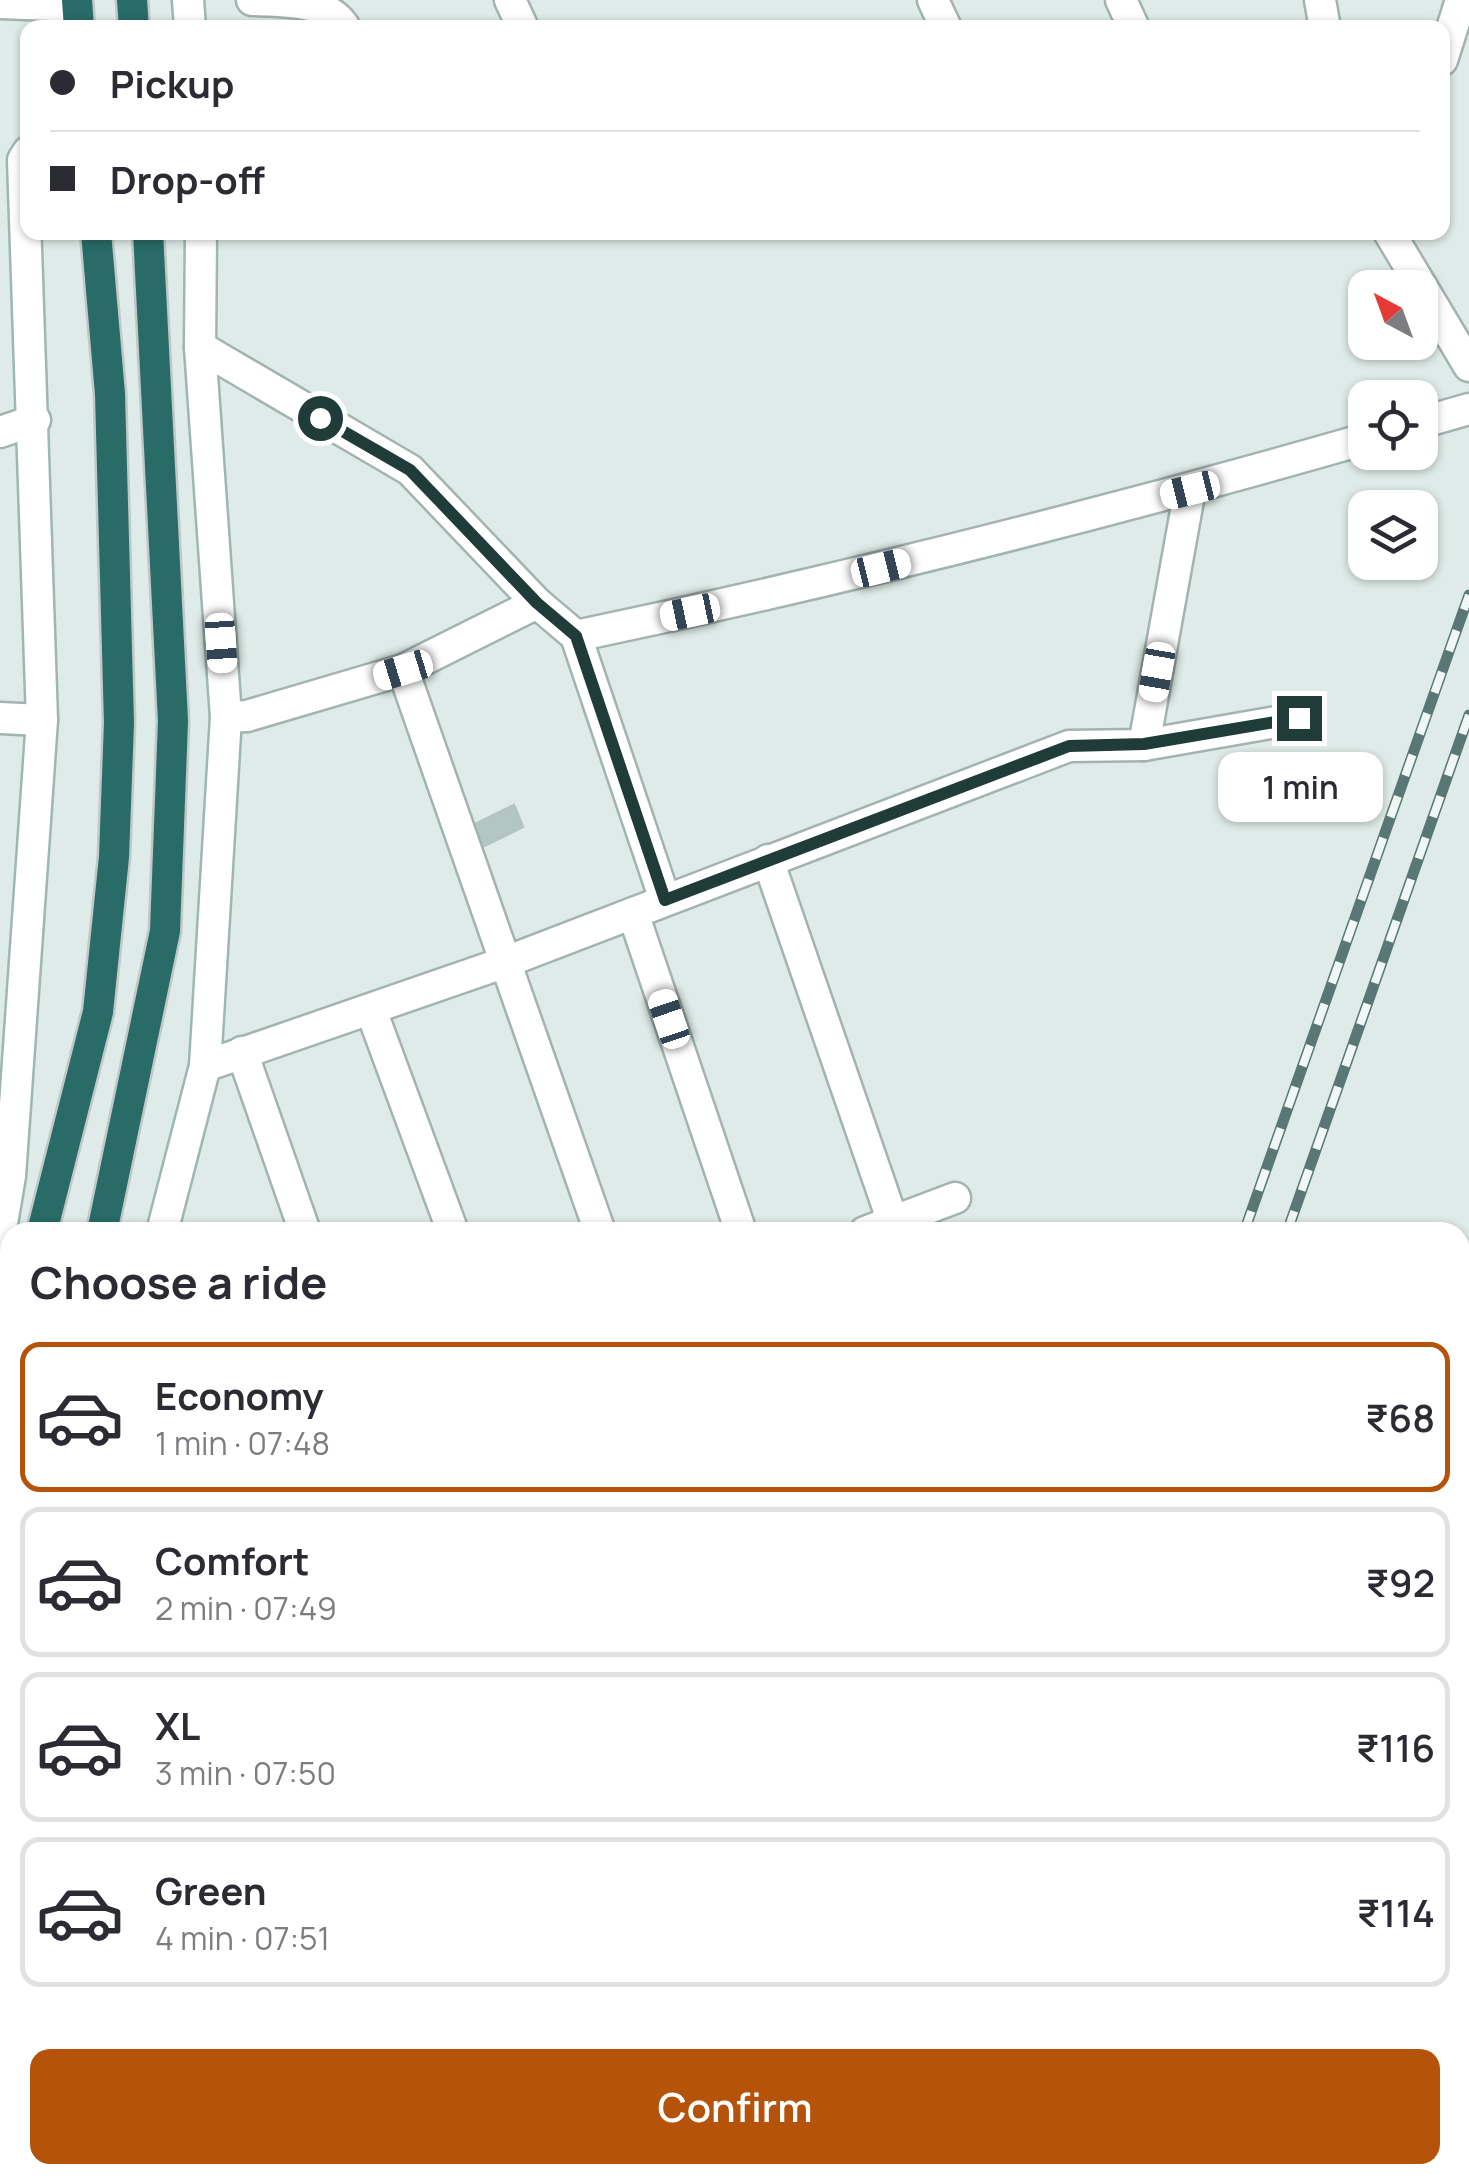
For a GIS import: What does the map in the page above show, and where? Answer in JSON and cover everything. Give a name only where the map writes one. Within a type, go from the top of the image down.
[{"type":"highway","points":[[45,1222],[98,1012],[114,857],[119,723],[110,394],[97,240]]},
{"type":"highway","points":[[104,1222],[165,931],[172,721],[148,240]]},
{"type":"street","points":[[252,0],[320,2],[332,8],[339,20]]},
{"type":"street","points":[[1450,36],[1462,0]]},
{"type":"street","points":[[0,3],[78,11]]},
{"type":"street","points":[[1,1222],[10,1041],[42,720],[27,240]]},
{"type":"street","points":[[165,1222],[204,1066],[226,717],[200,348],[201,240]]},
{"type":"street","points":[[1394,240],[1469,366]]},
{"type":"street","points":[[200,348],[410,470],[537,603],[576,636],[665,900]]},
{"type":"street","points":[[1438,418],[1469,409]]},
{"type":"street","points":[[0,432],[35,420]]},
{"type":"street","points":[[576,636],[804,588],[1190,490],[1348,444]]},
{"type":"street","points":[[1144,744],[1190,490]]},
{"type":"street","points":[[226,717],[247,716],[403,670],[537,603]]},
{"type":"street","points":[[403,670],[596,1222]]},
{"type":"street","points":[[0,718],[42,720]]},
{"type":"street","points":[[204,1066],[503,963],[1069,746],[1144,744],[1299,718]]},
{"type":"street","points":[[768,860],[877,1222]]},
{"type":"street","points":[[633,913],[738,1222]]},
{"type":"street","points":[[371,1010],[448,1222]]},
{"type":"street","points":[[242,1052],[302,1222]]},
{"type":"street","points":[[892,1222],[955,1198]]},
{"type":"building","points":[[514,805],[523,827],[482,847],[473,825]]},
{"type":"railway","points":[[1248,1222],[1469,595]]},
{"type":"railway","points":[[1291,1222],[1469,715]]},
{"type":"route","points":[[320,418],[410,470],[537,603],[576,636],[665,900],[1069,746],[1144,744],[1299,718]]}]
